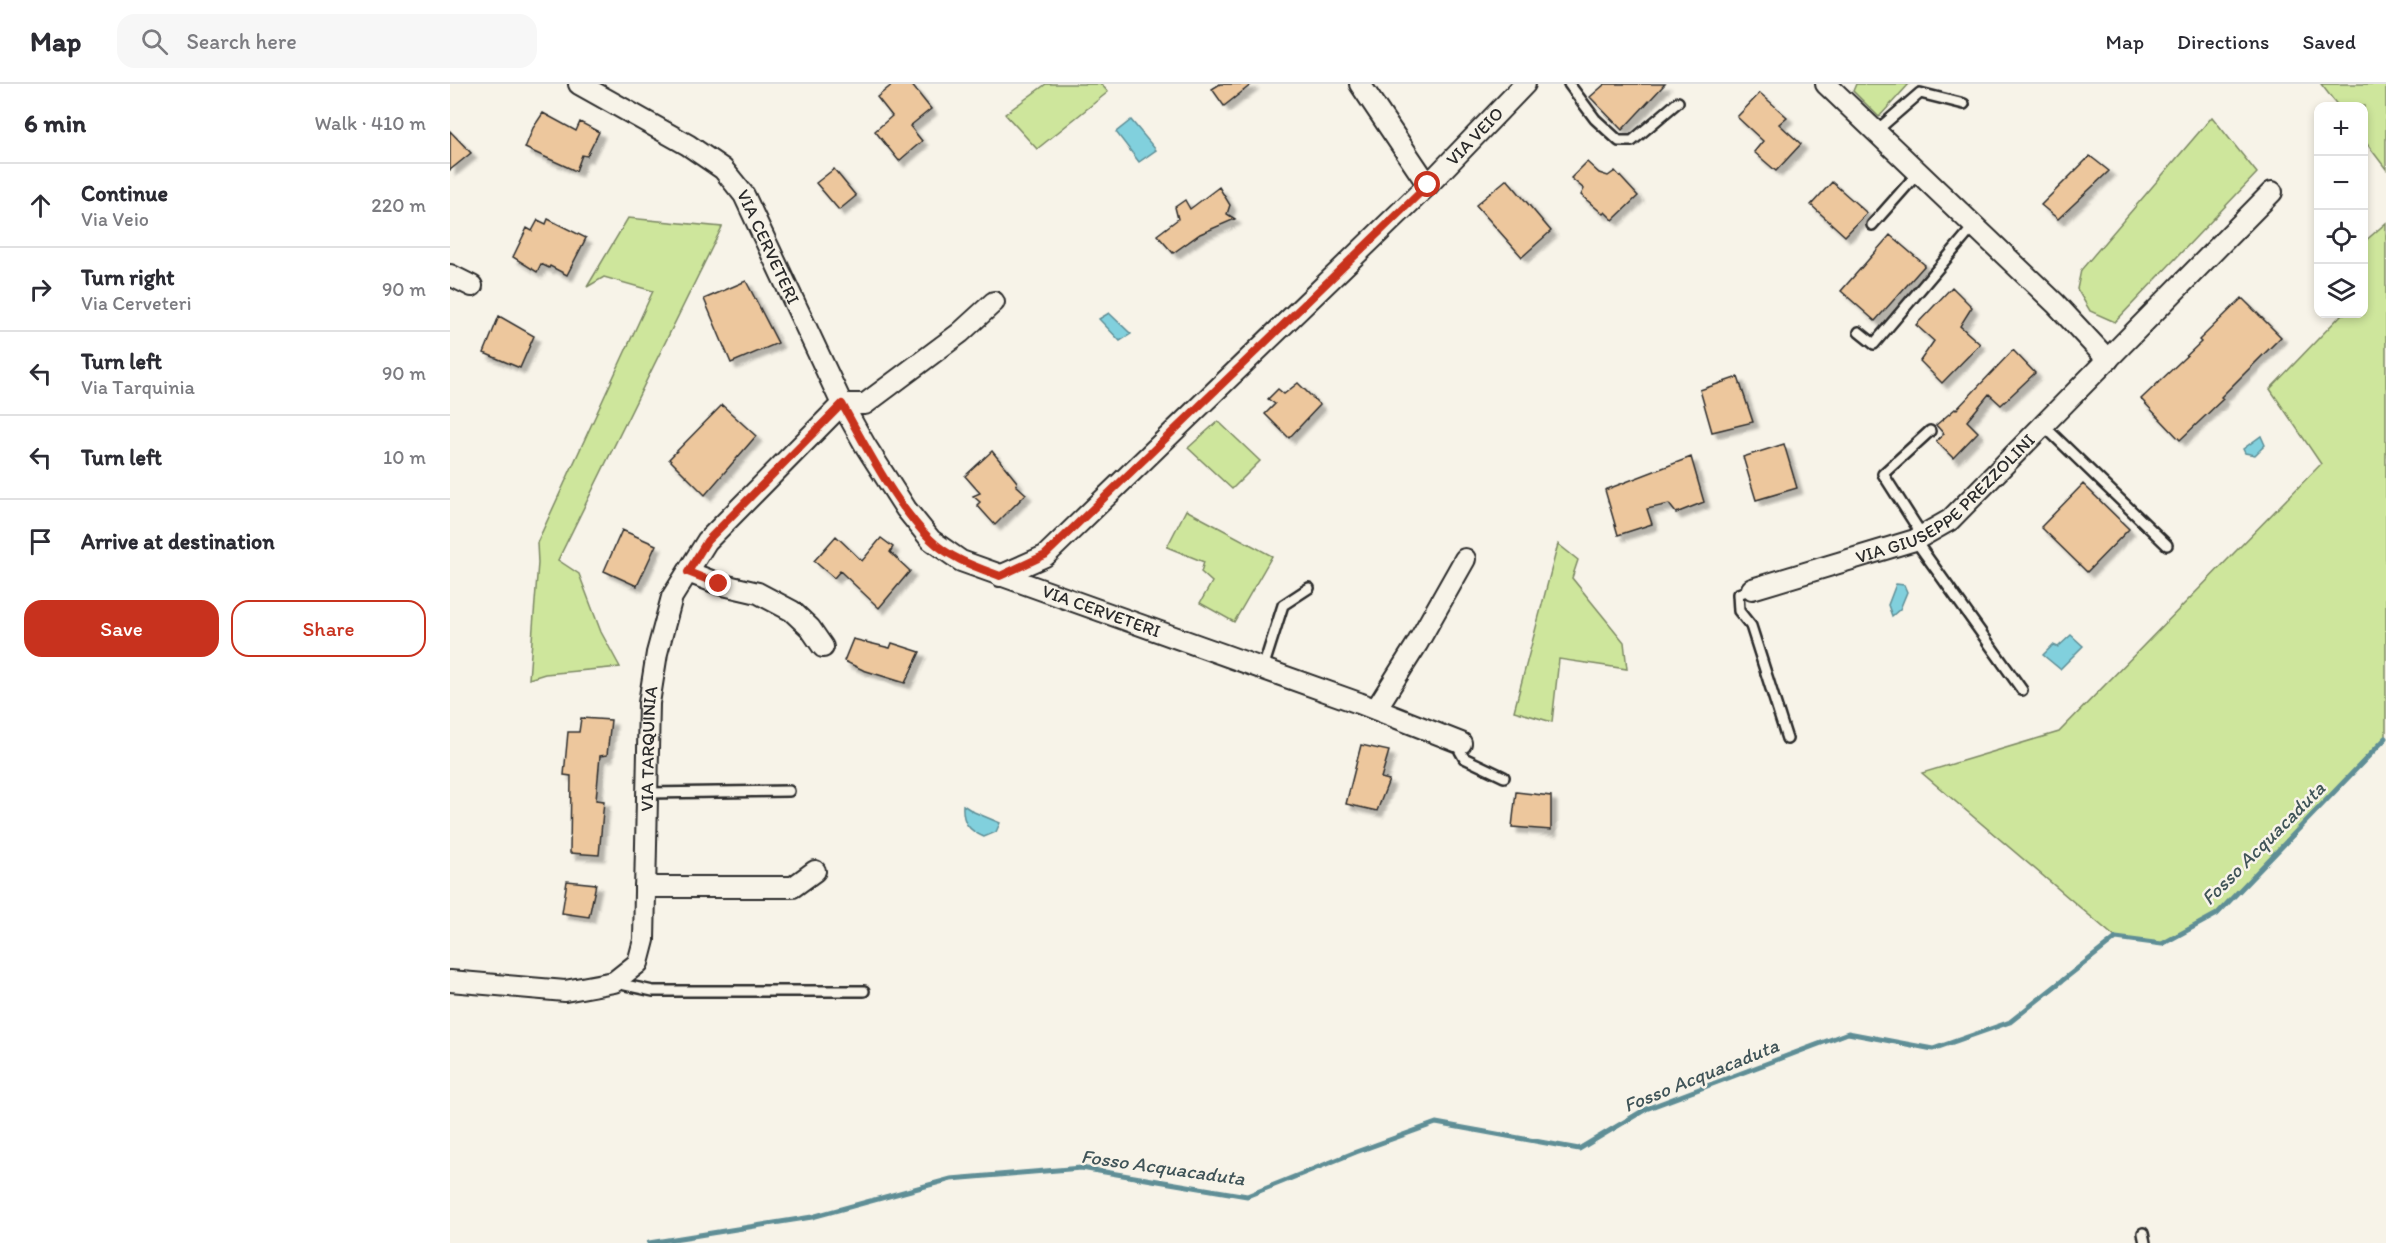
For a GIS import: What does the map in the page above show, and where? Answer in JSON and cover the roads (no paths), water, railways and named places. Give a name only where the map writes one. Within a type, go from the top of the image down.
[{"type":"street","name":"VIA CERVETERI","points":[[579,84],[688,145],[723,169],[744,195],[842,404],[865,446],[906,509],[931,540],[961,561],[1000,576],[1263,668],[1461,743]]},
{"type":"street","points":[[1359,84],[1428,185]]},
{"type":"street","name":"VIA VEIO","points":[[1000,576],[1045,555],[1428,185],[1525,84]]},
{"type":"street","points":[[1826,84],[2056,304],[2108,360]]},
{"type":"street","name":"VIA GIUSEPPE PREZZOLINI","points":[[1752,590],[1919,538],[1950,519],[2272,192]]},
{"type":"street","points":[[450,276],[472,286]]},
{"type":"street","points":[[842,404],[865,404],[960,333],[994,302]]},
{"type":"street","name":"VIA TARQUINIA","points":[[450,981],[565,991],[615,982],[638,963],[644,940],[649,703],[657,653],[672,597],[707,541],[842,404]]},
{"type":"street","points":[[1376,709],[1417,644],[1465,559]]},
{"type":"street","points":[[688,572],[719,584],[758,593],[792,611],[810,628],[823,647]]},
{"type":"street","points":[[645,887],[793,887],[815,872]]},
{"type":"lane","points":[[1569,84],[1577,92],[1595,120],[1619,141],[1632,141],[1678,102]]},
{"type":"lane","points":[[1875,132],[1920,93],[1964,104]]},
{"type":"lane","points":[[1872,225],[1918,173]]},
{"type":"lane","points":[[1859,332],[1874,344],[1974,226]]},
{"type":"lane","points":[[2043,425],[2167,545]]},
{"type":"lane","points":[[1930,431],[1883,474],[1919,538],[2022,690]]},
{"type":"lane","points":[[1263,668],[1283,605],[1309,588]]},
{"type":"lane","points":[[1752,590],[1738,594],[1739,611],[1751,626],[1787,739]]},
{"type":"lane","points":[[1461,743],[1460,751],[1464,758],[1504,777]]},
{"type":"lane","points":[[647,793],[789,791]]},
{"type":"lane","points":[[615,982],[653,991],[864,991]]},
{"type":"water","points":[[1131,120],[1156,150],[1139,162],[1116,132]]},
{"type":"water","points":[[1109,313],[1131,334],[1120,341],[1099,319]]},
{"type":"water","points":[[2261,436],[2265,445],[2255,455],[2245,453],[2243,449]]},
{"type":"water","points":[[1896,584],[1904,585],[1907,592],[1900,609],[1892,616],[1888,605]]},
{"type":"water","points":[[2071,635],[2083,646],[2060,669],[2043,655],[2053,645],[2058,647]]},
{"type":"water","points":[[963,805],[1000,823],[996,832],[984,837],[974,831],[965,821]]},
{"type":"waterway","name":"Fosso Acquacaduta","points":[[649,1243],[812,1217],[951,1179],[1081,1168],[1247,1196],[1436,1123],[1579,1149],[1646,1109],[1848,1033],[1933,1049],[2010,1022],[2116,938],[2162,944],[2217,914],[2386,738]]}]
